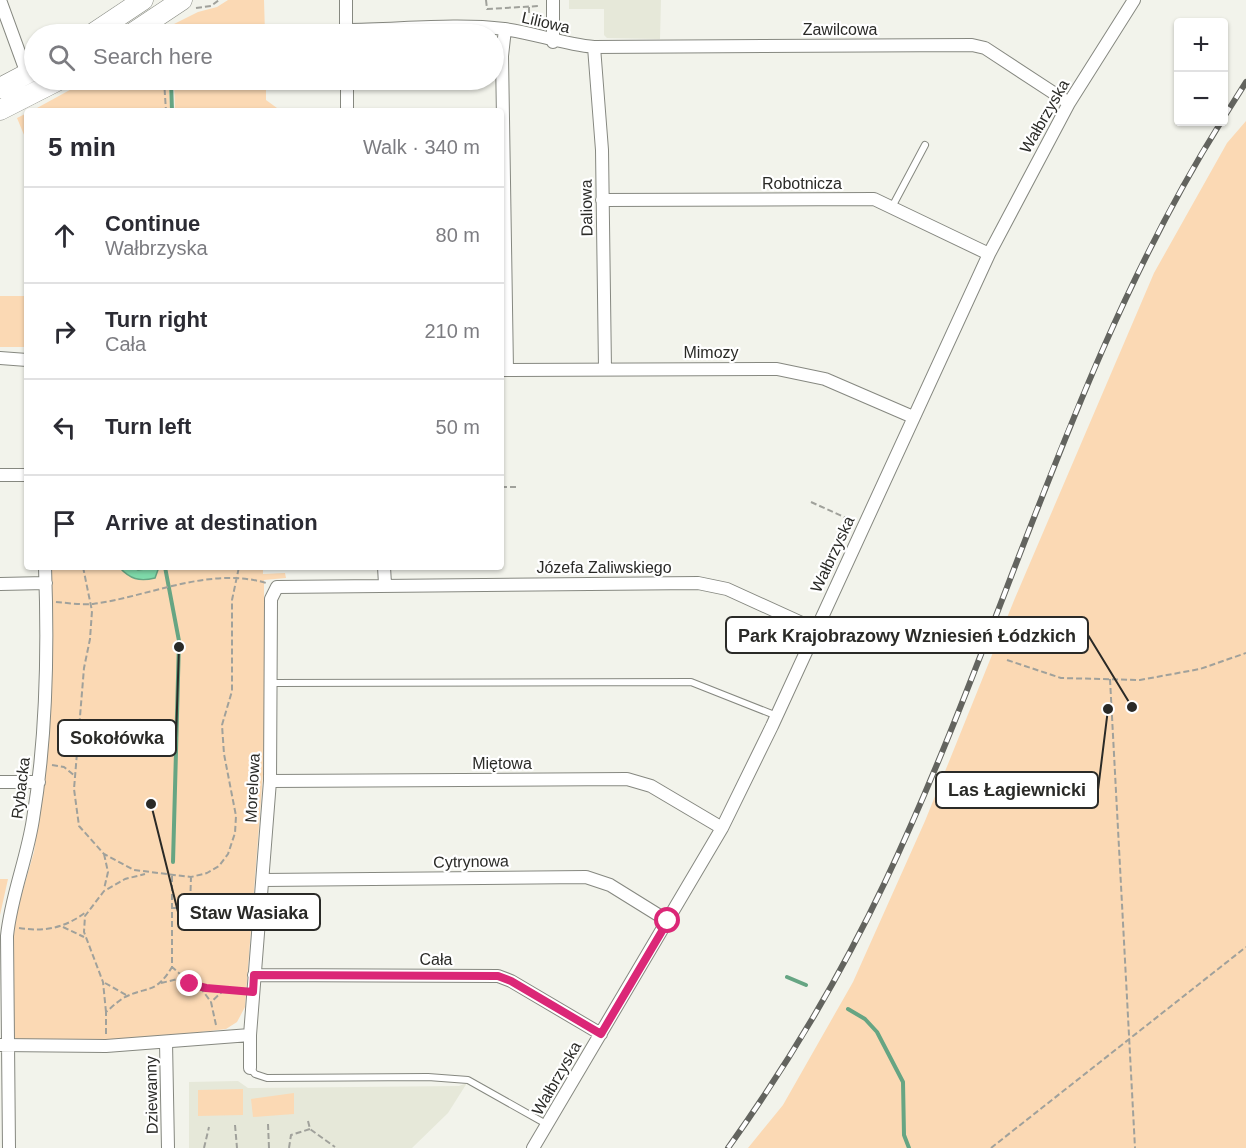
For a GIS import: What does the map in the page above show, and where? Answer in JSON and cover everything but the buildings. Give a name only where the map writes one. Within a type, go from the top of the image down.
[{"type":"main road","points":[[107,24],[143,0]]},
{"type":"main road","points":[[146,24],[177,4]]},
{"type":"main road","points":[[0,88],[24,76]]},
{"type":"main road","points":[[0,110],[39,90]]},
{"type":"street","points":[[0,0],[24,56]]},
{"type":"street","points":[[346,0],[346,24]]},
{"type":"street","points":[[553,0],[553,42]]},
{"type":"street","name":"Wałbrzyska","points":[[533,1148],[722,828],[777,716],[989,254],[1069,103],[1134,0]]},
{"type":"street","points":[[504,36],[505,29]]},
{"type":"street","name":"Liliowa","points":[[505,29],[553,42],[594,47]]},
{"type":"street","name":"Zawilcowa","points":[[594,47],[972,45],[985,48],[1069,103]]},
{"type":"street","name":"Daliowa","points":[[594,47],[602,200],[605,369]]},
{"type":"street","points":[[347,90],[347,108]]},
{"type":"street","points":[[501,90],[501,108]]},
{"type":"street","name":"Robotnicza","points":[[602,200],[871,199],[989,254]]},
{"type":"street","points":[[0,358],[24,360]]},
{"type":"street","name":"Mimozy","points":[[504,370],[768,369],[802,373],[849,388],[913,417]]},
{"type":"street","points":[[0,475],[24,475]]},
{"type":"street","name":"Rybacka","points":[[9,1148],[4,1045],[3,947],[29,846],[39,782],[45,570]]},
{"type":"street","points":[[384,570],[385,584]]},
{"type":"street","points":[[0,584],[46,583]]},
{"type":"street","name":"Józefa Zaliwskiego","points":[[385,584],[698,583],[727,590],[815,629]]},
{"type":"street","name":"Morelowa","points":[[250,1068],[254,975],[270,781],[271,599],[277,587],[385,584]]},
{"type":"street","name":"Miętowa","points":[[270,781],[627,779],[651,786],[722,828]]},
{"type":"street","points":[[0,782],[39,782]]},
{"type":"street","name":"Cytrynowa","points":[[263,880],[586,877],[610,885],[668,921]]},
{"type":"street","name":"Cała","points":[[254,975],[498,976],[511,981],[601,1034]]},
{"type":"street","points":[[4,1045],[106,1046],[250,1035]]},
{"type":"street","name":"Dziewanny","points":[[166,1042],[168,1148]]},
{"type":"lane","points":[[892,207],[925,145]]},
{"type":"lane","points":[[271,683],[691,682],[777,716]]},
{"type":"lane","points":[[250,1068],[255,1074],[267,1078],[428,1077],[468,1080],[548,1125]]},
{"type":"path","points":[[177,4],[211,6],[219,0]]},
{"type":"path","points":[[486,0],[487,9],[539,6]]},
{"type":"path","points":[[529,7],[529,14]]},
{"type":"path","points":[[165,90],[166,108]]},
{"type":"path","points":[[504,487],[517,487]]},
{"type":"path","points":[[811,502],[863,525]]},
{"type":"path","points":[[84,570],[92,604],[75,776],[74,795],[80,826],[104,854],[134,870],[148,874],[190,877],[207,873],[219,866],[231,849],[235,833],[236,816],[224,754],[222,724],[232,691],[232,600],[239,570]]},
{"type":"path","points":[[51,600],[92,604],[179,582],[237,580],[265,582]]},
{"type":"path","points":[[1007,660],[1061,678],[1140,681],[1200,669],[1246,652]]},
{"type":"path","points":[[1110,680],[1135,1148]]},
{"type":"path","points":[[47,765],[64,767],[75,776]]},
{"type":"path","points":[[104,854],[108,877],[104,891]]},
{"type":"path","points":[[13,927],[40,931],[60,927],[86,912],[104,891],[124,879],[148,874]]},
{"type":"path","points":[[161,983],[172,967],[172,876]]},
{"type":"path","points":[[171,908],[190,908],[190,877]]},
{"type":"path","points":[[86,912],[83,928],[103,982],[106,1046]]},
{"type":"path","points":[[60,927],[73,930],[86,939]]},
{"type":"path","points":[[991,1148],[1246,947]]},
{"type":"path","points":[[172,967],[182,978],[200,987],[253,992]]},
{"type":"path","points":[[106,1012],[128,996],[144,992],[161,983],[182,978]]},
{"type":"path","points":[[103,982],[128,996]]},
{"type":"path","points":[[200,987],[211,1002],[218,1037]]},
{"type":"path","points":[[211,1002],[224,990]]},
{"type":"path","points":[[308,1121],[310,1129],[335,1147]]},
{"type":"path","points":[[268,1124],[268,1148]]},
{"type":"path","points":[[235,1125],[237,1148]]},
{"type":"path","points":[[204,1148],[209,1127]]},
{"type":"path","points":[[289,1148],[291,1134],[310,1129]]},
{"type":"shaded area","points":[[228,0],[264,0],[265,24],[174,24],[198,12],[217,7]]},
{"type":"shaded area","points":[[569,0],[661,0],[660,39],[607,38],[604,35],[604,9],[569,9]]},
{"type":"shaded area","points":[[70,90],[169,90],[170,108],[37,108]]},
{"type":"shaded area","points":[[174,90],[266,90],[266,100],[277,108],[175,108]]},
{"type":"shaded area","points":[[24,114],[24,135],[17,118]]},
{"type":"shaded area","points":[[1246,121],[1246,1148],[748,1148],[783,1105],[853,982],[925,821],[1015,598],[1154,273],[1227,143]]},
{"type":"shaded area","points":[[0,296],[24,296],[24,347],[0,347]]},
{"type":"shaded area","points":[[51,570],[263,570],[263,574],[285,573],[286,578],[264,580],[264,761],[245,1007],[237,1022],[226,1029],[118,1042],[19,1041],[13,1036],[12,970],[15,917],[34,852],[43,788]]},
{"type":"shaded area","points":[[122,570],[158,570],[155,578],[144,580]]},
{"type":"shaded area","points":[[0,879],[8,879],[0,915]]},
{"type":"shaded area","points":[[238,1081],[248,1088],[459,1086],[467,1083],[448,1113],[412,1148],[189,1148],[189,1082]]},
{"type":"shaded area","points":[[243,1089],[243,1115],[198,1116],[198,1090]]},
{"type":"shaded area","points":[[294,1093],[294,1114],[253,1117],[251,1099]]},
{"type":"waterway","points":[[171,90],[172,108]]},
{"type":"waterway","points":[[166,570],[179,641],[173,862]]},
{"type":"waterway","points":[[787,977],[806,985]]},
{"type":"waterway","points":[[848,1009],[865,1019],[877,1032],[903,1082],[904,1135],[909,1148]]},
{"type":"railway","points":[[1228,111],[1246,82]]},
{"type":"railway","points":[[728,1148],[772,1084],[813,1018],[885,882],[928,787],[1081,400],[1123,305],[1169,212],[1219,126]]},
{"type":"place","name":"Sokołówka","points":[[179,647]]},
{"type":"place","name":"Park Krajobrazowy Wzniesień Łódzkich","points":[[1132,707]]},
{"type":"place","name":"Las Łagiewnicki","points":[[1108,709]]},
{"type":"place","name":"Staw Wasiaka","points":[[151,804]]},
{"type":"route","points":[[190,984],[197,987],[253,992],[254,975],[491,975],[511,981],[601,1034],[668,921]]}]
